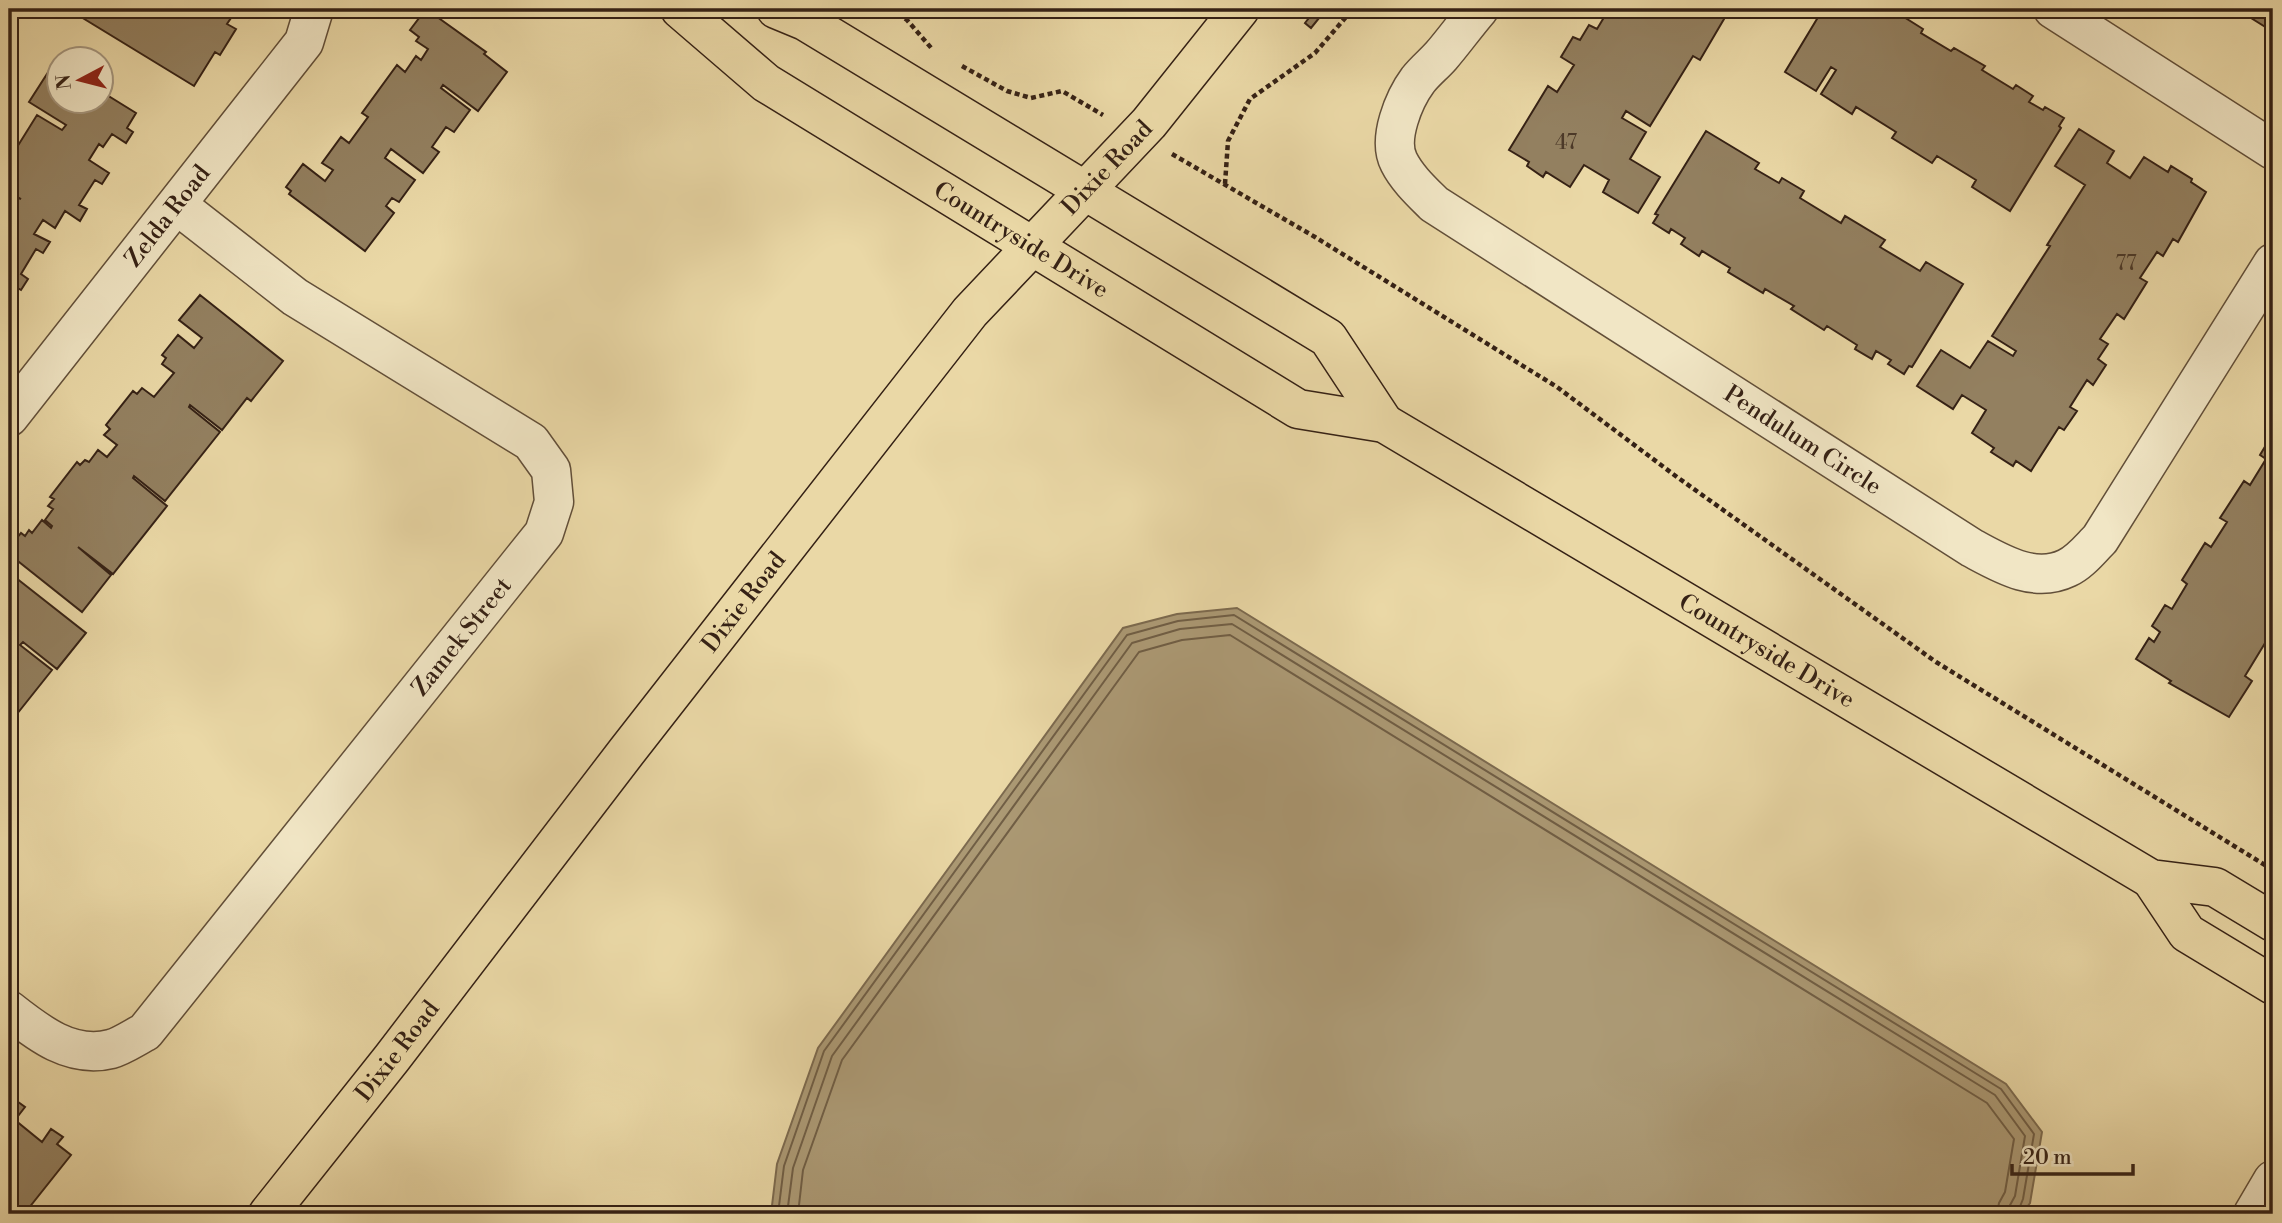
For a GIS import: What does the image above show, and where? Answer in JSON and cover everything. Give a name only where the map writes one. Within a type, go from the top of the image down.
[{"type":"main road","name":"Countryside Drive","points":[[680,9],[766,83],[1298,409],[1384,423],[2151,879],[2215,887],[2273,922]]},
{"type":"main road","name":"Countryside Drive","points":[[776,9],[805,21],[1328,338],[1384,423]]},
{"type":"main road","name":"Dixie Road","points":[[268,1214],[408,1038],[627,751],[970,312],[1149,122],[1240,9]]},
{"type":"main road","name":"Countryside Drive","points":[[2151,879],[2187,933],[2273,985]]},
{"type":"street","name":"Zelda Road","points":[[9,417],[304,42],[314,9]]},
{"type":"street","name":"Pendulum Circle","points":[[1479,9],[1418,79],[1404,103],[1396,131],[1396,151],[1397,160],[1412,183],[1434,204],[1480,234],[1972,548],[2021,572],[2043,573],[2066,569],[2100,539],[2273,263]]},
{"type":"street","points":[[2053,9],[2273,150]]},
{"type":"street","name":"Zamek Street","points":[[9,1010],[36,1031],[74,1051],[111,1049],[145,1032],[544,533],[554,502],[551,470],[531,442],[295,297],[177,205]]},
{"type":"street","points":[[2253,1214],[2273,1180]]},
{"type":"path","points":[[891,9],[907,20],[933,50],[944,55]]},
{"type":"path","points":[[1350,9],[1315,53],[1250,99],[1228,141],[1225,184],[1557,387],[1936,662],[2273,870]]},
{"type":"path","points":[[954,61],[1007,91],[1031,98],[1062,91]]},
{"type":"water","points":[[1237,608],[2006,1084],[2042,1132],[2030,1203],[2022,1214],[771,1214],[777,1164],[818,1048],[1123,628],[1177,614]]},
{"type":"building","points":[[68,9],[237,9],[227,24],[236,29],[220,55],[215,52],[194,86]]},
{"type":"building","points":[[426,9],[486,52],[484,54],[507,72],[478,111],[443,85],[441,88],[470,110],[454,132],[446,127],[432,147],[439,152],[423,173],[391,149],[385,158],[415,180],[399,202],[392,198],[386,206],[394,213],[365,251],[289,194],[291,191],[286,187],[303,164],[325,181],[333,170],[322,163],[341,137],[349,143],[368,117],[362,113],[397,65],[405,72],[416,56],[421,60],[428,49],[416,41],[419,37],[410,30]]},
{"type":"building","points":[[1316,9],[1324,12],[1311,28],[1305,23]]},
{"type":"building","points":[[1609,9],[1722,9],[1718,15],[1724,19],[1700,60],[1693,56],[1650,126],[1626,111],[1622,118],[1646,132],[1630,159],[1660,177],[1638,213],[1603,192],[1609,180],[1584,165],[1570,187],[1546,172],[1543,177],[1527,166],[1529,162],[1509,150],[1548,86],[1557,92],[1574,65],[1561,57],[1573,37],[1580,40],[1589,25],[1597,29]]},
{"type":"building","points":[[1823,9],[1891,9],[1923,29],[1921,33],[1951,51],[1954,48],[1985,66],[1982,70],[2013,89],[2016,85],[2033,96],[2029,102],[2043,110],[2045,107],[2064,118],[2059,126],[2061,128],[2010,211],[1972,187],[1976,180],[1937,156],[1932,163],[1892,138],[1896,132],[1856,107],[1852,114],[1821,94],[1836,70],[1831,67],[1816,91],[1785,72]]},
{"type":"building","points":[[2257,9],[2273,9],[2273,28],[2267,28],[2251,18]]},
{"type":"building","points":[[46,75],[46,113],[29,102]]},
{"type":"building","points":[[116,101],[136,113],[127,128],[133,132],[126,143],[112,134],[103,147],[99,144],[89,160],[109,173],[102,184],[95,180],[79,205],[87,209],[80,221],[65,211],[55,228],[43,220],[34,234],[50,242],[43,253],[36,249],[21,274],[28,279],[21,290],[9,283],[9,194],[21,199],[9,192],[9,160],[37,115],[62,130],[66,125],[52,116],[116,116]]},
{"type":"building","points":[[2079,129],[2114,151],[2107,163],[2130,178],[2144,157],[2168,172],[2171,166],[2206,192],[2178,242],[2173,239],[2163,256],[2157,252],[2140,278],[2147,282],[2124,319],[2117,314],[2100,339],[2108,344],[2098,359],[2106,365],[2093,385],[2087,380],[2070,407],[2077,411],[2064,430],[2059,427],[2031,471],[2016,461],[2013,466],[1991,452],[1994,448],[1972,433],[1986,410],[1962,395],[1953,409],[1917,386],[1941,350],[1970,368],[1988,341],[2013,356],[2016,351],[1992,336],[2050,246],[2047,245],[2085,185],[2055,166]]},
{"type":"building","points":[[1706,131],[1759,163],[1755,169],[1779,183],[1782,178],[1804,191],[1800,198],[1841,223],[1845,216],[1885,240],[1880,247],[1920,271],[1926,262],[1963,284],[1912,367],[1909,366],[1904,374],[1888,364],[1891,360],[1876,351],[1872,359],[1855,349],[1857,345],[1827,326],[1824,330],[1791,309],[1794,306],[1765,289],[1763,293],[1728,272],[1730,268],[1702,251],[1699,256],[1681,244],[1685,238],[1671,229],[1669,233],[1653,223],[1658,215],[1655,214]]},
{"type":"building","points":[[200,295],[283,361],[251,401],[247,398],[222,430],[190,405],[189,407],[220,432],[165,501],[134,476],[133,478],[167,506],[113,574],[78,547],[111,575],[82,612],[9,554],[9,548],[21,533],[25,536],[29,530],[32,533],[42,520],[51,528],[45,520],[53,509],[48,506],[54,499],[50,497],[77,462],[80,465],[85,460],[89,462],[98,450],[107,457],[117,445],[104,435],[110,429],[106,425],[133,391],[137,394],[142,388],[154,397],[174,373],[162,364],[166,358],[162,355],[178,335],[194,348],[202,338],[179,320]]},
{"type":"building","points":[[2272,435],[2273,630],[2245,676],[2252,681],[2229,717],[2169,683],[2171,681],[2136,659],[2149,638],[2154,642],[2160,632],[2152,626],[2165,605],[2172,609],[2187,584],[2182,580],[2205,543],[2211,547],[2227,522],[2220,518],[2244,481],[2250,485],[2266,459],[2260,455]]},
{"type":"building","points":[[11,574],[86,633],[57,669],[23,642],[20,645],[52,670],[9,724],[9,576]]},
{"type":"building","points":[[14,1099],[25,1107],[15,1120],[42,1142],[51,1129],[63,1137],[57,1144],[71,1155],[24,1214],[9,1214],[9,1105]]}]
